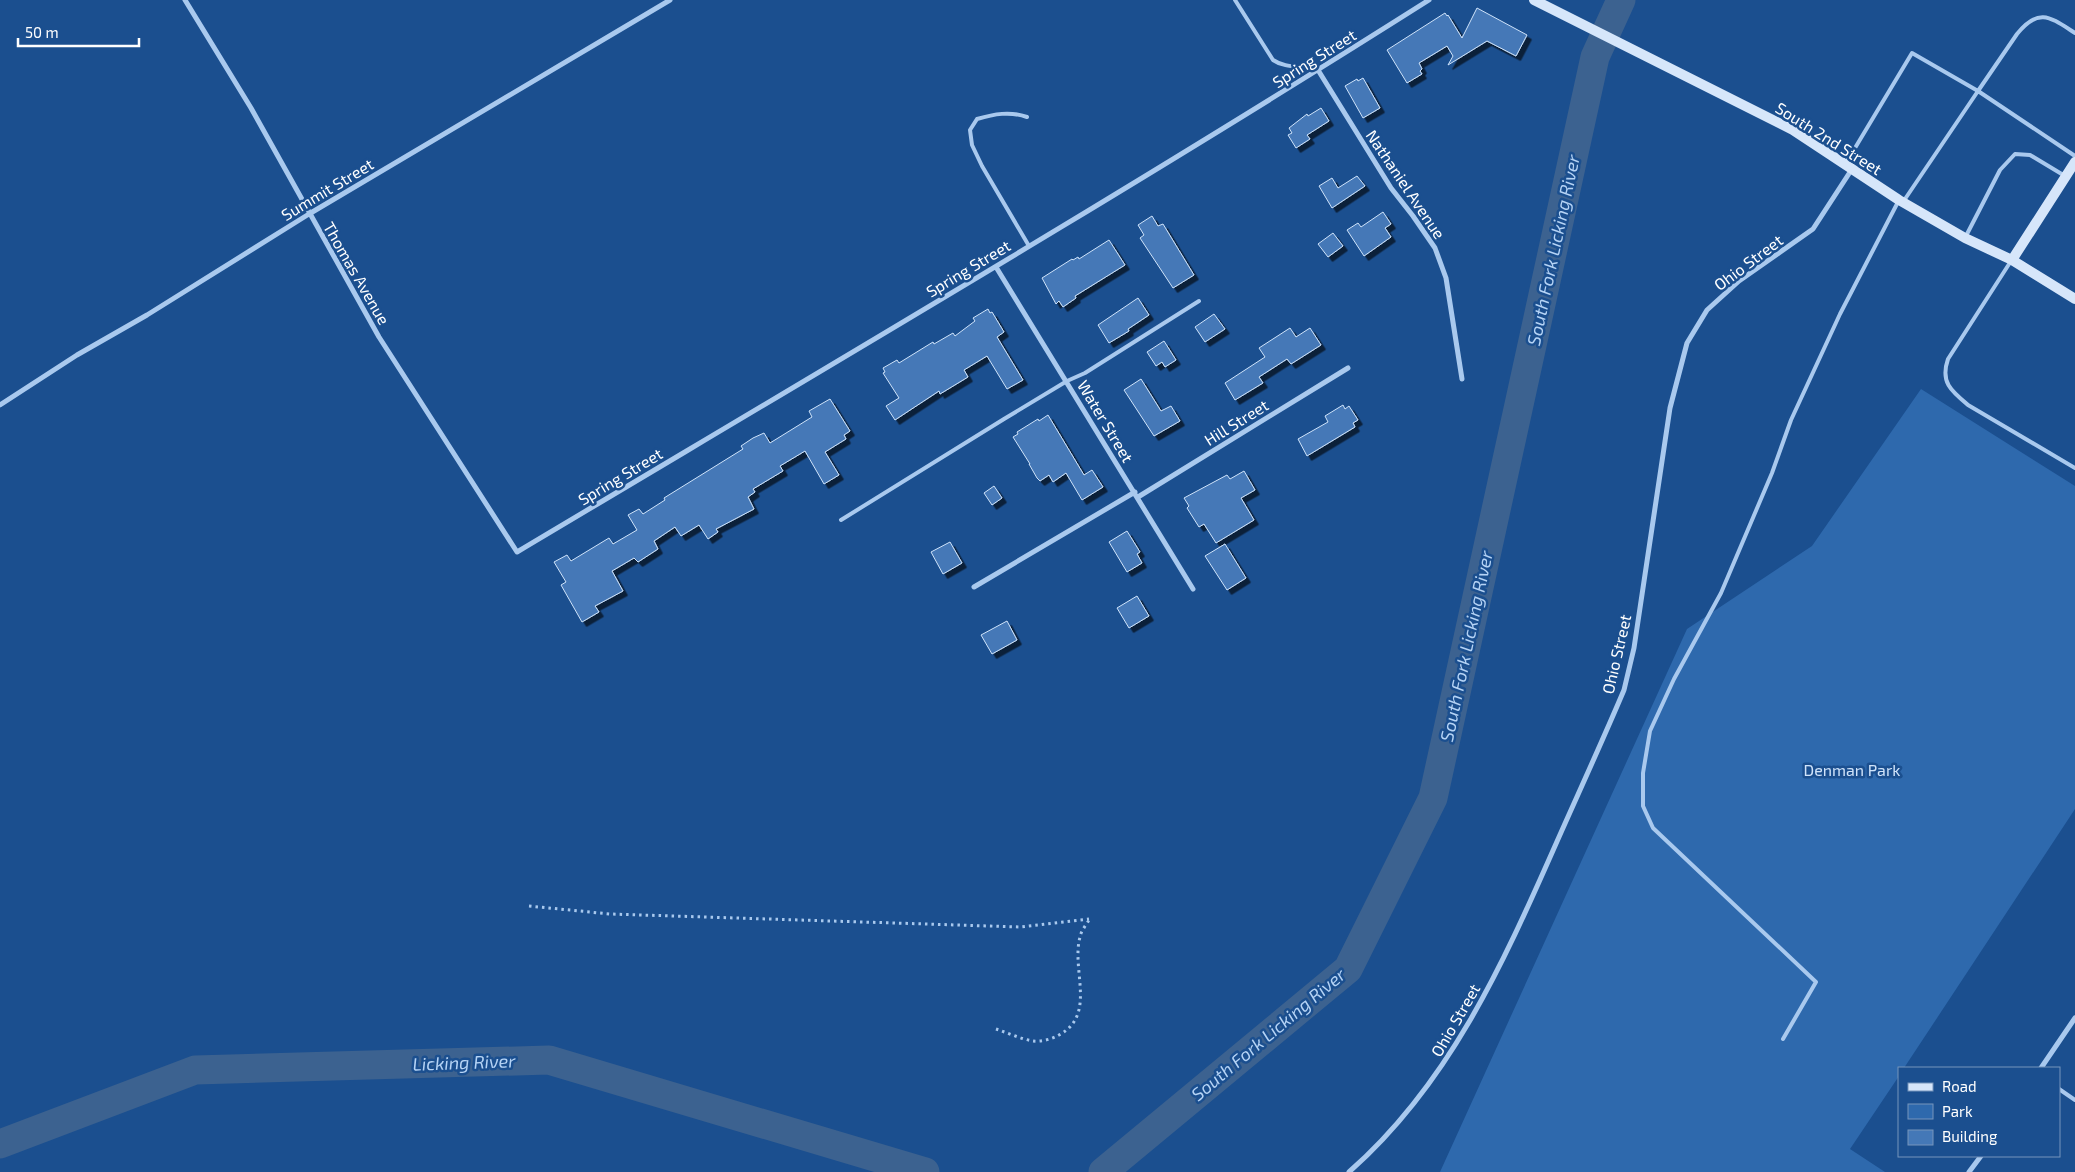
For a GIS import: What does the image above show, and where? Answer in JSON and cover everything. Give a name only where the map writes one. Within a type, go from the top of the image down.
[{"type":"street","name":"Thomas Avenue","points":[[185,0],[251,108],[379,337],[517,552]]},
{"type":"street","name":"Summit Street","points":[[0,405],[77,355],[147,315],[309,214],[670,0]]},
{"type":"street","name":"Spring Street","points":[[517,552],[996,267],[1429,0]]},
{"type":"street","name":"South 2nd Street","points":[[1534,0],[1793,130],[1901,202],[1965,238],[2012,260],[2075,299]]},
{"type":"street","name":"Nathaniel Avenue","points":[[1318,70],[1392,188],[1435,248],[1446,278],[1462,379]]},
{"type":"street","points":[[2012,260],[2075,162]]},
{"type":"street","name":"Ohio Street","points":[[1349,1172],[1394,1127],[1421,1095],[1465,1031],[1505,956],[1624,690],[1634,648],[1670,408],[1687,343],[1707,310],[1739,281],[1813,229],[1849,167]]},
{"type":"street","name":"Water Street","points":[[996,267],[1193,590]]},
{"type":"street","name":"Hill Street","points":[[974,587],[1136,495],[1348,368]]},
{"type":"street","points":[[2042,1067],[2075,1018]]},
{"type":"street","points":[[1969,1172],[1980,1157]]},
{"type":"lane","points":[[1235,0],[1273,60],[1279,64],[1318,70]]},
{"type":"lane","points":[[1783,1040],[1816,982],[1653,828],[1643,806],[1643,773],[1650,731],[1674,679],[1721,593],[1772,473],[1798,404],[1840,314],[1901,202],[2024,25],[2034,17],[2043,16],[2054,19],[2075,33]]},
{"type":"lane","points":[[1849,167],[1912,53],[1978,91],[2075,156]]},
{"type":"lane","points":[[1027,117],[1009,113],[986,116],[977,119],[970,130],[972,145],[982,166],[1029,246]]},
{"type":"lane","points":[[1965,238],[2000,170],[2015,154],[2030,155],[2066,176]]},
{"type":"lane","points":[[2012,260],[1948,359],[1943,371],[1946,382],[1958,397],[1968,405],[2075,468]]},
{"type":"lane","points":[[841,520],[1067,381],[1085,373],[1200,300]]},
{"type":"lane","points":[[2060,1090],[2075,1100]]},
{"type":"path","points":[[529,906],[610,914],[1020,927],[1089,919],[1080,936],[1078,960],[1080,1006],[1077,1020],[1068,1031],[1052,1039],[1034,1041],[996,1029]]},
{"type":"green space","name":"Denman Park","points":[[1921,389],[2075,486],[2075,809],[1905,1067],[1898,1067],[1898,1077],[1850,1149],[1885,1172],[1440,1172],[1687,629],[1812,546]]},
{"type":"building","points":[[1477,8],[1527,35],[1516,56],[1487,41],[1448,65],[1453,56],[1447,46],[1419,63],[1422,74],[1407,83],[1387,50],[1445,13],[1462,38]]},
{"type":"building","points":[[1363,78],[1380,108],[1363,118],[1345,86],[1357,79],[1358,81]]},
{"type":"building","points":[[1321,108],[1329,121],[1307,135],[1310,139],[1296,148],[1288,135],[1292,133],[1289,128],[1307,114],[1308,116]]},
{"type":"building","points":[[1357,176],[1365,186],[1332,208],[1319,186],[1332,178],[1338,188]]},
{"type":"building","points":[[1383,212],[1391,224],[1385,228],[1391,237],[1364,256],[1347,230],[1358,223],[1361,227]]},
{"type":"building","points":[[1152,216],[1158,226],[1163,224],[1194,275],[1173,288],[1140,238],[1144,235],[1138,225]]},
{"type":"building","points":[[1333,233],[1343,246],[1328,257],[1318,244]]},
{"type":"building","points":[[1109,240],[1125,265],[1075,296],[1076,298],[1063,307],[1059,301],[1056,304],[1042,278],[1072,259],[1078,257],[1079,259]]},
{"type":"building","points":[[1138,298],[1149,315],[1128,329],[1129,331],[1109,343],[1098,325]]},
{"type":"building","points":[[988,309],[990,313],[992,312],[1004,332],[997,337],[1023,380],[1007,389],[987,356],[964,370],[968,377],[940,394],[939,391],[895,420],[886,406],[899,398],[883,373],[885,372],[883,368],[897,360],[899,363],[933,342],[934,344],[953,333],[955,336],[975,321],[973,318]]},
{"type":"building","points":[[1214,314],[1225,329],[1205,342],[1195,327]]},
{"type":"building","points":[[1290,328],[1296,337],[1310,328],[1321,345],[1291,364],[1287,359],[1259,377],[1263,383],[1235,400],[1225,383],[1265,357],[1259,348]]},
{"type":"building","points":[[1164,341],[1176,360],[1165,367],[1162,362],[1156,366],[1147,352]]},
{"type":"building","points":[[1141,379],[1161,411],[1171,406],[1180,421],[1154,436],[1124,390]]},
{"type":"building","points":[[830,399],[850,431],[844,435],[846,439],[825,452],[839,475],[824,484],[805,451],[780,466],[783,471],[753,489],[755,492],[748,497],[754,509],[716,529],[718,532],[708,539],[699,525],[681,536],[675,527],[654,541],[658,549],[638,562],[634,558],[612,571],[623,591],[595,606],[599,612],[582,622],[561,585],[566,582],[554,562],[567,555],[571,561],[609,538],[613,544],[637,530],[628,515],[639,509],[643,514],[665,500],[664,498],[743,449],[741,446],[753,438],[764,433],[770,443],[812,417],[809,411]]},
{"type":"building","points":[[1343,405],[1345,409],[1349,406],[1358,420],[1353,423],[1355,427],[1307,456],[1298,439],[1328,422],[1325,416]]},
{"type":"building","points":[[1048,415],[1084,475],[1092,470],[1103,487],[1082,500],[1066,473],[1053,482],[1049,475],[1040,481],[1013,437],[1018,434],[1017,432]]},
{"type":"building","points":[[1244,471],[1255,490],[1241,498],[1254,520],[1216,543],[1204,524],[1199,527],[1187,508],[1189,506],[1184,498],[1227,475],[1230,479]]},
{"type":"building","points":[[994,486],[1002,498],[992,505],[984,493]]},
{"type":"building","points":[[1127,531],[1140,552],[1137,554],[1142,563],[1127,572],[1109,542]]},
{"type":"building","points":[[950,542],[962,563],[943,574],[931,552]]},
{"type":"building","points":[[1225,544],[1246,578],[1227,590],[1205,556]]},
{"type":"building","points":[[1137,596],[1149,616],[1129,628],[1117,608]]},
{"type":"building","points":[[1007,621],[1017,640],[992,654],[981,635]]},
{"type":"waterway","name":"South Fork Licking River","points":[[1103,1172],[1348,969],[1433,798],[1595,57],[1621,0]]},
{"type":"waterway","name":"Licking River","points":[[0,1144],[195,1070],[549,1060],[925,1172]]}]
